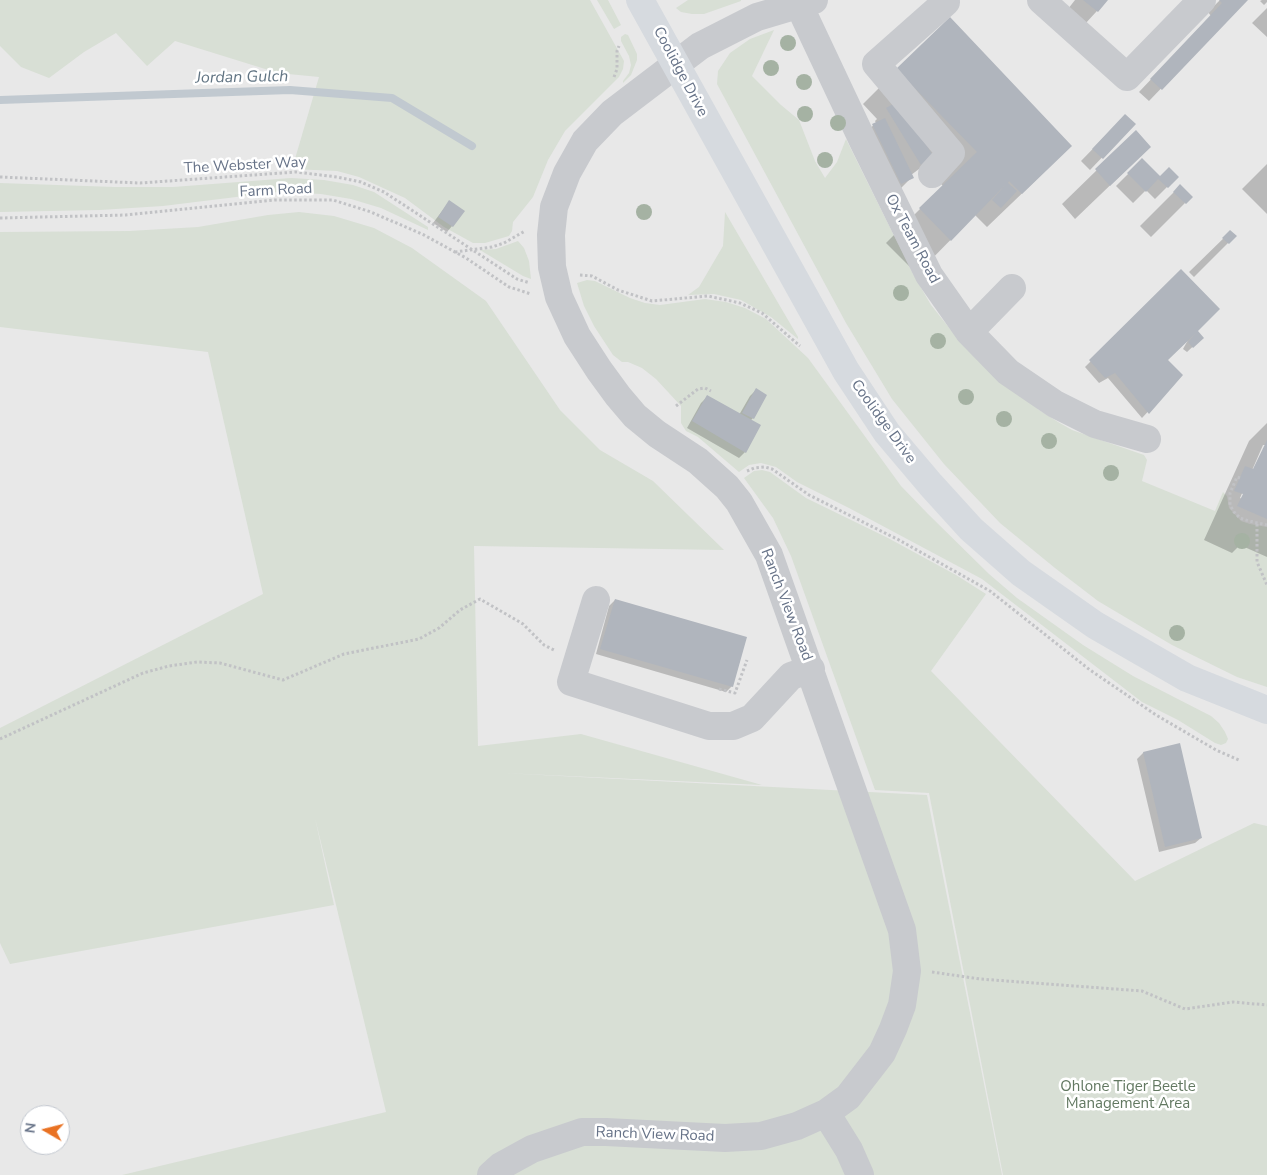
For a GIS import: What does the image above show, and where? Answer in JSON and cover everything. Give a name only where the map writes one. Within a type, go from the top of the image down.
[{"type":"main road","name":"Coolidge Drive","points":[[640,0],[846,371],[887,433],[931,485],[971,529],[1021,573],[1095,625],[1187,678],[1267,710]]},
{"type":"street","points":[[1041,0],[1127,77],[1202,0]]},
{"type":"street","name":"Ranch View Road","points":[[491,1175],[501,1166],[532,1149],[582,1132],[725,1138],[761,1136],[797,1126],[826,1113],[848,1097],[882,1053],[902,1005],[907,972],[902,930],[769,555],[739,502],[727,487],[698,461],[656,434],[635,416],[599,370],[577,336],[559,297],[554,278],[551,235],[554,207],[567,173],[585,141],[612,114],[700,46],[757,17],[807,2]]},
{"type":"street","name":"Ox Team Road","points":[[807,2],[862,142],[929,275],[969,332],[1008,372],[1055,404],[1095,424],[1147,439]]},
{"type":"street","points":[[932,174],[951,153],[876,64],[946,2]]},
{"type":"street","points":[[969,332],[1012,288]]},
{"type":"street","points":[[596,600],[571,682],[709,726],[733,726],[752,718],[791,676],[811,669]]},
{"type":"street","points":[[826,1113],[849,1150],[860,1175]]},
{"type":"path","points":[[612,81],[616,69],[619,46]]},
{"type":"path","name":"The Webster Way","points":[[0,177],[140,184],[296,172],[337,177],[361,182],[384,192],[517,278],[535,283]]},
{"type":"path","name":"Farm Road","points":[[0,218],[126,216],[275,200],[333,200],[371,212],[424,235],[455,252],[509,287],[532,294]]},
{"type":"path","points":[[455,252],[492,247],[511,240],[554,207]]},
{"type":"path","points":[[578,275],[592,276],[624,292],[652,301],[708,296],[740,303],[762,312],[806,352]]},
{"type":"path","points":[[676,406],[698,389],[705,388],[711,391]]},
{"type":"path","points":[[746,472],[759,467],[772,469],[809,495],[899,540],[990,591],[1090,670],[1156,715],[1216,750],[1239,760]]},
{"type":"path","points":[[1240,478],[1237,477],[1230,493],[1230,505],[1234,512],[1240,518],[1257,524],[1267,525]]},
{"type":"path","points":[[1257,524],[1257,562],[1267,585]]},
{"type":"path","points":[[0,738],[143,673],[169,666],[197,662],[220,663],[283,680],[344,654],[419,639],[439,628],[460,610],[480,599],[523,624],[544,645],[577,662]]},
{"type":"path","points":[[719,689],[736,693],[746,660]]},
{"type":"path","points":[[907,972],[925,971],[980,979],[1142,991],[1185,1009],[1234,1002],[1267,1005]]},
{"type":"shaded area","points":[[0,0],[1267,0],[1267,1175],[0,1175]]},
{"type":"green space","points":[[0,0],[590,0],[624,61],[619,77],[565,131],[548,160],[533,197],[513,222],[512,231],[509,236],[485,243],[473,243],[444,227],[405,198],[359,177],[337,171],[292,169],[319,77],[278,73],[175,41],[147,66],[116,33],[84,52],[49,78],[21,67],[0,46]]},
{"type":"green space","points":[[597,0],[608,0],[621,25],[614,29]]},
{"type":"green space","points":[[688,0],[741,1],[704,14],[681,12],[676,8]]},
{"type":"green space","points":[[774,30],[752,76],[799,120],[815,161],[825,178],[837,162],[846,139],[913,274],[931,305],[958,339],[1039,410],[1058,422],[1072,430],[1144,455],[1147,460],[1142,481],[1215,511],[1223,492],[1227,496],[1229,508],[1241,521],[1267,527],[1267,687],[1237,677],[1172,645],[1098,601],[1055,568],[1000,523],[944,464],[892,399],[846,323],[717,84],[718,71],[730,53],[750,39]]},
{"type":"green space","points":[[625,34],[628,35],[637,54],[637,60],[631,75],[623,83],[631,65],[629,56],[621,41],[621,37]]},
{"type":"green space","points":[[291,178],[324,180],[353,185],[374,192],[428,227],[428,230],[381,208],[351,199],[321,194],[277,192],[163,206],[100,210],[0,212],[0,183],[173,187]]},
{"type":"green space","points":[[299,212],[334,216],[374,228],[412,248],[486,301],[560,410],[600,450],[653,481],[724,550],[474,546],[478,746],[581,734],[762,785],[503,773],[927,795],[1002,1175],[122,1175],[386,1112],[315,818],[334,905],[10,964],[0,943],[0,728],[263,594],[208,352],[0,327],[0,232],[129,231],[198,227],[268,215]]},
{"type":"green space","points":[[725,212],[798,339],[771,317],[741,300],[714,294],[688,295],[699,287],[723,246]]},
{"type":"green space","points":[[518,241],[524,248],[529,261],[531,279],[480,250],[496,249]]},
{"type":"green space","points":[[587,280],[595,281],[645,303],[660,305],[705,299],[726,302],[745,308],[766,319],[808,358],[901,486],[989,574],[1017,598],[1083,645],[1133,676],[1211,716],[1225,732],[1228,739],[1226,743],[1221,745],[1215,743],[1178,720],[1142,702],[982,579],[797,482],[776,467],[761,463],[749,465],[739,472],[698,437],[686,431],[681,423],[681,406],[656,379],[642,368],[628,362],[622,362],[613,355],[594,326],[584,306],[577,283]]},
{"type":"green space","name":"Ohlone Tiger Beetle Management Area","points":[[754,471],[770,472],[806,498],[888,538],[956,575],[986,594],[931,671],[1135,881],[1254,823],[1267,826],[1267,1175],[1003,1175],[929,793],[875,790],[791,556],[773,518],[744,478]]},
{"type":"building","points":[[1083,0],[1108,0],[1098,12]]},
{"type":"building","points":[[1219,0],[1248,0],[1162,90],[1150,79],[1222,3]]},
{"type":"building","points":[[950,17],[1072,146],[1022,194],[1009,181],[1008,183],[1017,191],[1001,208],[992,200],[1006,184],[951,241],[919,208],[977,152],[896,69]]},
{"type":"building","points":[[898,101],[934,157],[921,165],[886,108]]},
{"type":"building","points":[[1125,114],[1136,124],[1103,159],[1092,149]]},
{"type":"building","points":[[885,118],[914,178],[901,184],[872,124]]},
{"type":"building","points":[[1136,130],[1151,147],[1110,186],[1095,169]]},
{"type":"building","points":[[1142,158],[1160,176],[1169,167],[1179,177],[1168,188],[1158,179],[1146,192],[1127,173]]},
{"type":"building","points":[[1180,184],[1193,197],[1186,204],[1173,192]]},
{"type":"building","points":[[449,200],[465,211],[453,227],[438,217]]},
{"type":"building","points":[[1230,230],[1237,236],[1229,244],[1222,238]]},
{"type":"building","points":[[1181,269],[1220,309],[1198,331],[1204,338],[1193,348],[1188,342],[1196,333],[1168,360],[1183,375],[1149,414],[1115,373],[1105,378],[1089,360]]},
{"type":"building","points":[[756,388],[767,395],[754,419],[742,413]]},
{"type":"building","points":[[707,395],[761,425],[746,453],[692,421]]},
{"type":"building","points":[[1267,440],[1267,519],[1237,506],[1243,494],[1234,491],[1245,466],[1253,469]]},
{"type":"building","points":[[615,599],[747,637],[733,687],[600,649]]},
{"type":"building","points":[[1180,743],[1202,838],[1165,847],[1143,752]]},
{"type":"waterway","name":"Jordan Gulch","points":[[0,100],[290,90],[392,98],[472,146]]}]
